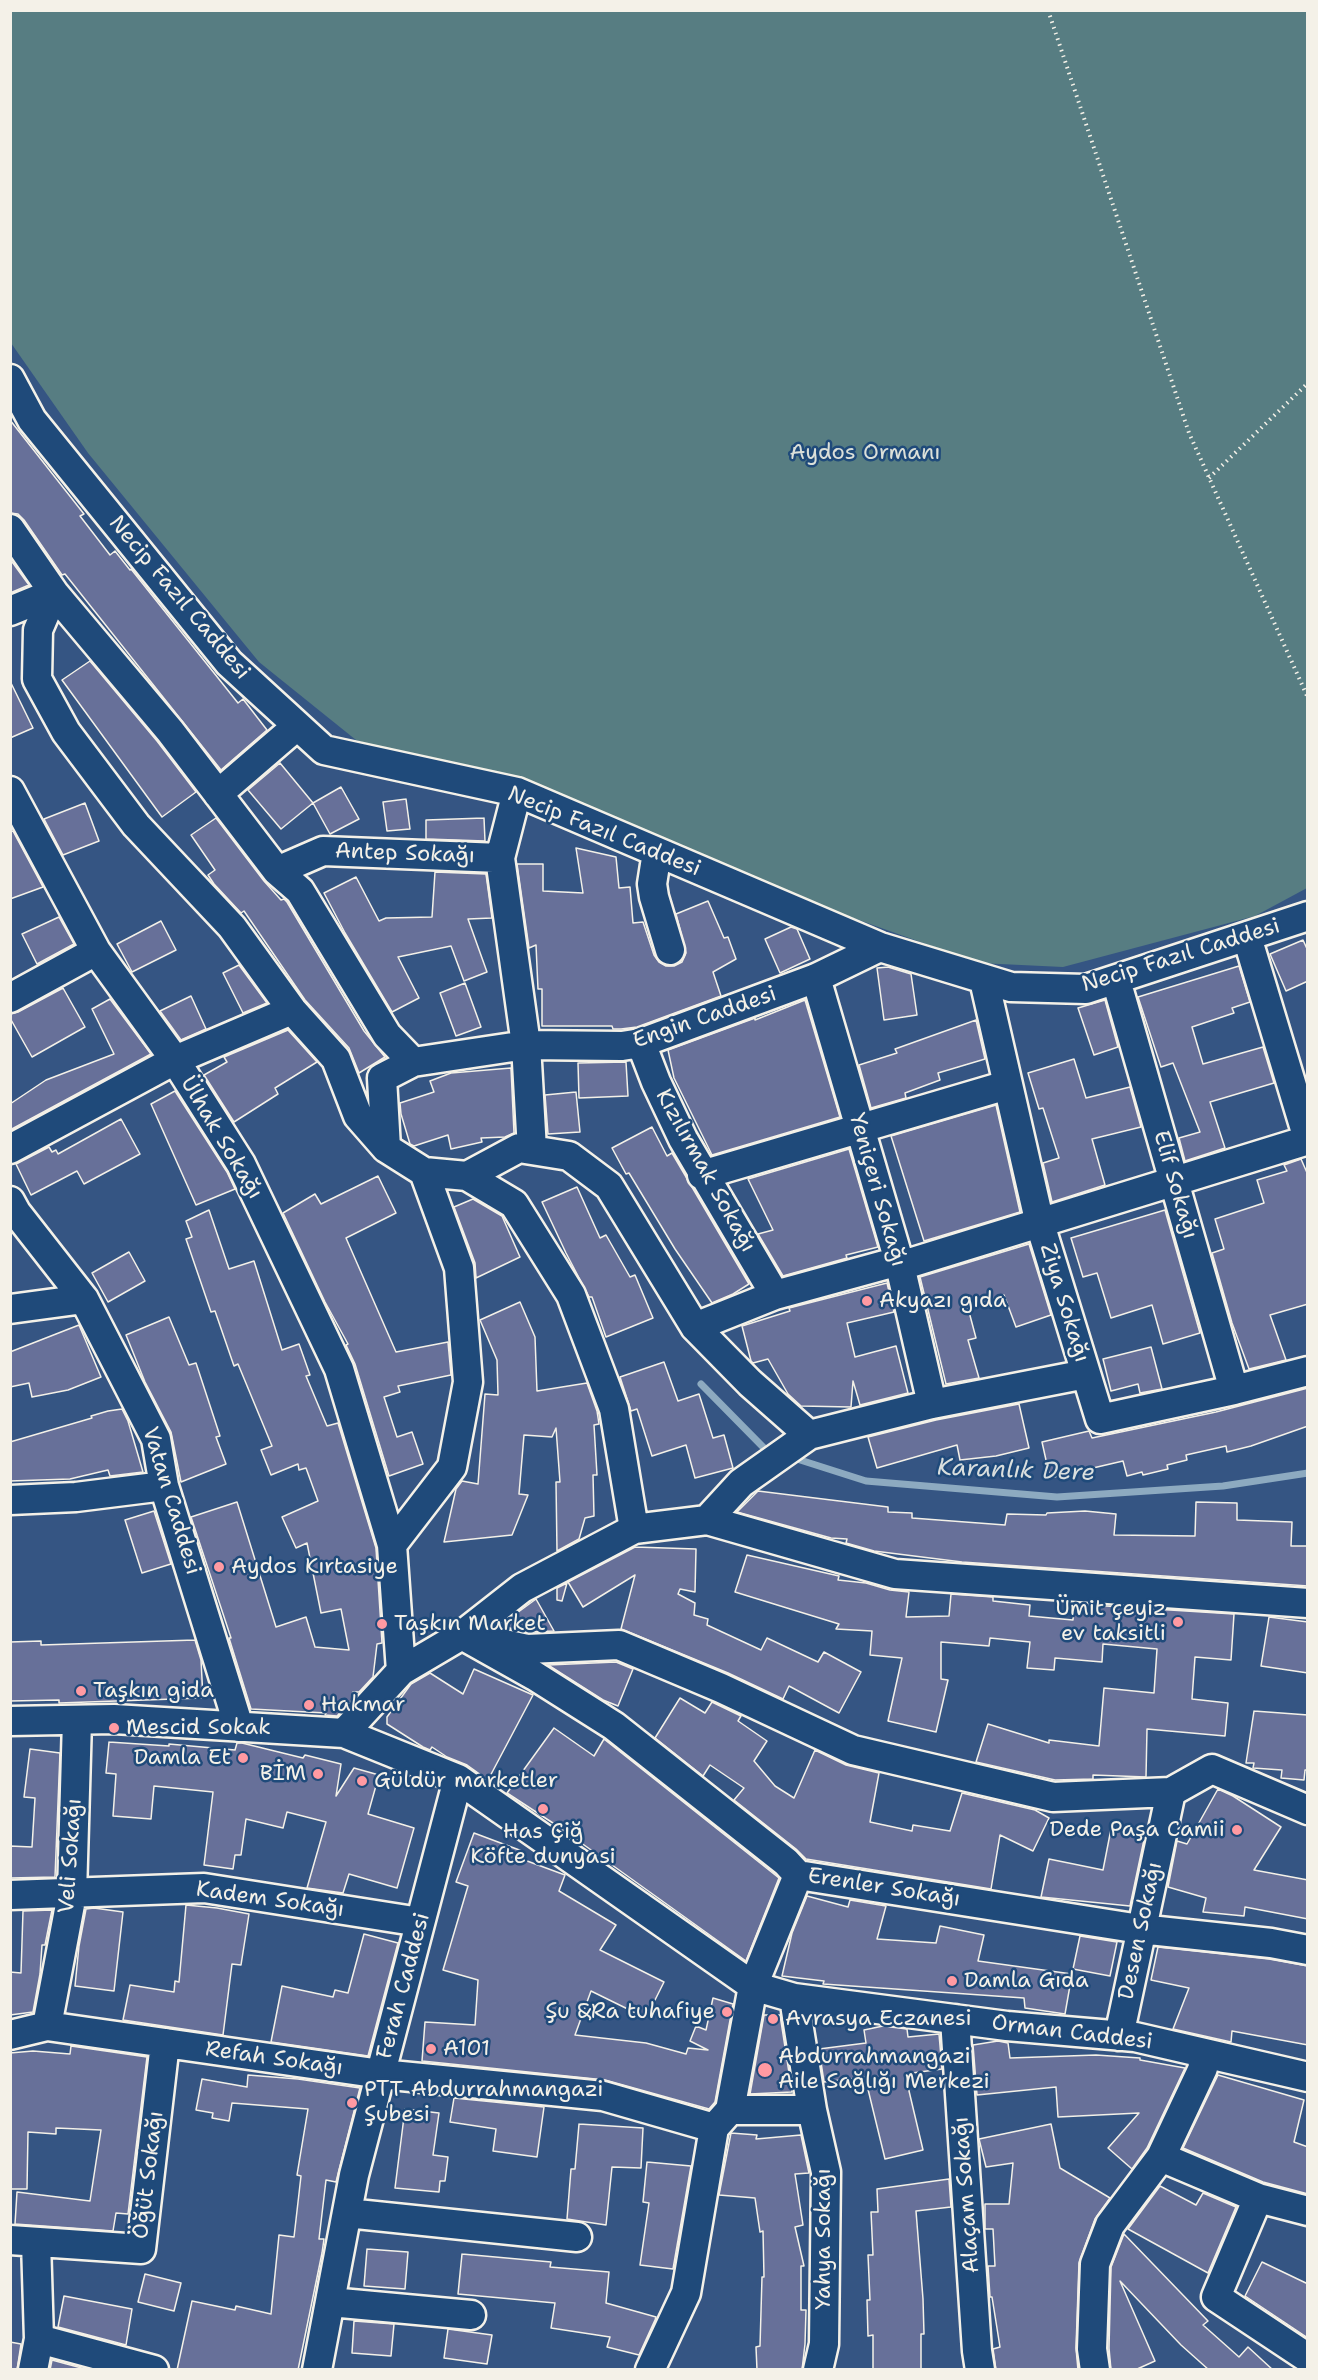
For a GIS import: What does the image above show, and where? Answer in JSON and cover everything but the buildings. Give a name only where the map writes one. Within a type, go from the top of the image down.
[{"type":"street","name":"Necip Fazıl Caddesi","points":[[10,379],[32,420],[229,663],[324,750],[517,792],[880,947],[1011,987],[1086,989],[1308,916]]},
{"type":"street","points":[[10,529],[54,593],[170,731],[277,871],[300,891],[387,1035],[413,1062]]},
{"type":"street","points":[[10,611],[54,593]]},
{"type":"street","points":[[54,593],[38,630],[37,679],[66,732],[136,825],[232,927],[292,1010],[336,1059],[358,1116],[386,1148],[424,1172],[467,1176],[514,1204],[571,1295],[614,1409],[634,1529]]},
{"type":"street","points":[[218,794],[297,726]]},
{"type":"street","name":"Ülhak Sokağı","points":[[10,791],[96,951],[175,1060],[241,1164],[339,1369],[392,1545],[401,1671]]},
{"type":"street","points":[[517,792],[500,858],[526,1045],[532,1150]]},
{"type":"street","name":"Antep Sokağı","points":[[277,871],[323,851],[500,858]]},
{"type":"street","points":[[657,852],[652,884],[670,950]]},
{"type":"street","points":[[695,1327],[775,1295],[899,1264],[1040,1224],[1308,1140],[1247,937]]},
{"type":"street","name":"Engin Caddesi","points":[[386,1148],[382,1078],[413,1062],[526,1045],[622,1046],[641,1043],[816,978],[880,947]]},
{"type":"street","points":[[10,998],[96,951]]},
{"type":"street","name":"Yeniçeri Sokağı","points":[[816,978],[899,1264],[932,1404]]},
{"type":"street","name":"Ziya Sokağı","points":[[984,980],[1040,1224],[1101,1419],[1308,1371]]},
{"type":"street","name":"Elif Sokağı","points":[[1116,980],[1234,1390]]},
{"type":"street","points":[[10,1149],[175,1060],[292,1010]]},
{"type":"street","name":"Kızılırmak Sokağı","points":[[641,1043],[656,1082],[702,1175],[775,1295]]},
{"type":"street","points":[[702,1175],[1007,1085]]},
{"type":"street","points":[[467,1176],[519,1148],[569,1156],[609,1185],[695,1327],[750,1383],[809,1435]]},
{"type":"street","points":[[392,1545],[452,1467],[468,1382],[459,1268],[424,1172]]},
{"type":"street","name":"Vatan Caddesi","points":[[10,1201],[16,1212],[84,1299],[156,1439],[164,1486],[239,1727]]},
{"type":"street","points":[[10,1309],[84,1299]]},
{"type":"street","points":[[707,1520],[741,1483],[809,1435],[932,1404],[1086,1374]]},
{"type":"street","points":[[10,1500],[76,1497],[164,1486]]},
{"type":"street","points":[[344,1733],[401,1671],[462,1635],[522,1588],[634,1529],[707,1520],[895,1574],[1308,1603]]},
{"type":"street","points":[[462,1635],[527,1649],[619,1645],[721,1688],[853,1750],[1053,1797],[1171,1792],[1212,1769],[1308,1810]]},
{"type":"street","name":"Erenler Sokağı","points":[[462,1635],[614,1726],[786,1862],[798,1875],[1140,1929],[1271,1943],[1308,1950]]},
{"type":"street","name":"Orman Caddesi","points":[[10,1721],[114,1719],[344,1733],[458,1779],[753,1986],[794,1998],[955,2019],[1135,2037],[1308,2077]]},
{"type":"street","name":"Veli Sokağı","points":[[47,2026],[72,1894],[77,1720]]},
{"type":"street","name":"Ferah Caddesi","points":[[317,2370],[354,2175],[458,1779]]},
{"type":"street","name":"Desen Sokağı","points":[[1119,2036],[1171,1792]]},
{"type":"street","points":[[650,2370],[686,2293],[722,2119],[753,1986],[798,1875]]},
{"type":"street","name":"Kadem Sokağı","points":[[10,1895],[204,1888],[420,1922]]},
{"type":"street","name":"Yahya Sokağı","points":[[794,1998],[826,2172],[824,2344],[818,2370]]},
{"type":"street","name":"Alaçam Sokağı","points":[[955,2019],[980,2370]]},
{"type":"street","name":"Refah Sokağı","points":[[10,2035],[47,2026],[381,2074],[603,2096],[722,2119]]},
{"type":"street","name":"Öğüt Sokağı","points":[[23,2241],[141,2249],[165,2043]]},
{"type":"street","points":[[1095,2370],[1092,2349],[1095,2264],[1110,2225],[1161,2157],[1203,2068],[1202,2053]]},
{"type":"street","points":[[722,2119],[813,2110]]},
{"type":"street","points":[[1161,2157],[1258,2198],[1308,2211]]},
{"type":"street","points":[[1258,2198],[1216,2297],[1308,2358]]},
{"type":"street","points":[[347,2213],[577,2237]]},
{"type":"street","points":[[23,2241],[39,2339],[33,2370]]},
{"type":"street","points":[[330,2302],[471,2315]]},
{"type":"street","points":[[39,2339],[154,2370]]},
{"type":"path","points":[[1048,10],[1189,433],[1308,698]]},
{"type":"path","points":[[1209,478],[1308,383]]},
{"type":"green space","name":"Aydos Ormanı","points":[[10,11],[1307,11],[1307,888],[1255,916],[1063,967],[979,963],[356,740],[259,662],[88,453],[11,343]]},
{"type":"waterway","name":"Karanlık Dere","points":[[701,1384],[764,1448]]},
{"type":"waterway","name":"Karanlık Dere","points":[[797,1459],[866,1481],[1057,1497],[1223,1486],[1308,1473]]},
{"type":"place","name":"Akyazı gıda","points":[[867,1301]]},
{"type":"place","name":"Aydos Kırtasiye","points":[[219,1567]]},
{"type":"place","name":"Ümit çeyiz ev taksitli","points":[[1178,1622]]},
{"type":"place","name":"Taşkın Market","points":[[382,1624]]},
{"type":"place","name":"Taşkın gida","points":[[81,1691]]},
{"type":"place","name":"Hakmar","points":[[309,1705]]},
{"type":"place","name":"Mescid Sokak","points":[[114,1728]]},
{"type":"place","name":"Damla Et","points":[[243,1758]]},
{"type":"place","name":"BİM","points":[[318,1774]]},
{"type":"place","name":"Güldür marketler","points":[[362,1781]]},
{"type":"place","name":"Has Çiğ Köfte dunyasi","points":[[543,1809]]},
{"type":"place","name":"Dede Paşa Camii","points":[[1237,1830]]},
{"type":"place","name":"Damla Gıda","points":[[952,1981]]},
{"type":"place","name":"Şu &Ra tuhafiye","points":[[727,2012]]},
{"type":"place","name":"Avrasya Eczanesi","points":[[773,2019]]},
{"type":"place","name":"A101","points":[[431,2049]]},
{"type":"place","name":"Abdurrahmangazi Aile Sağlığı Merkezi","points":[[765,2070]]},
{"type":"place","name":"PTT Abdurrahmangazi Şubesi","points":[[352,2103]]}]
